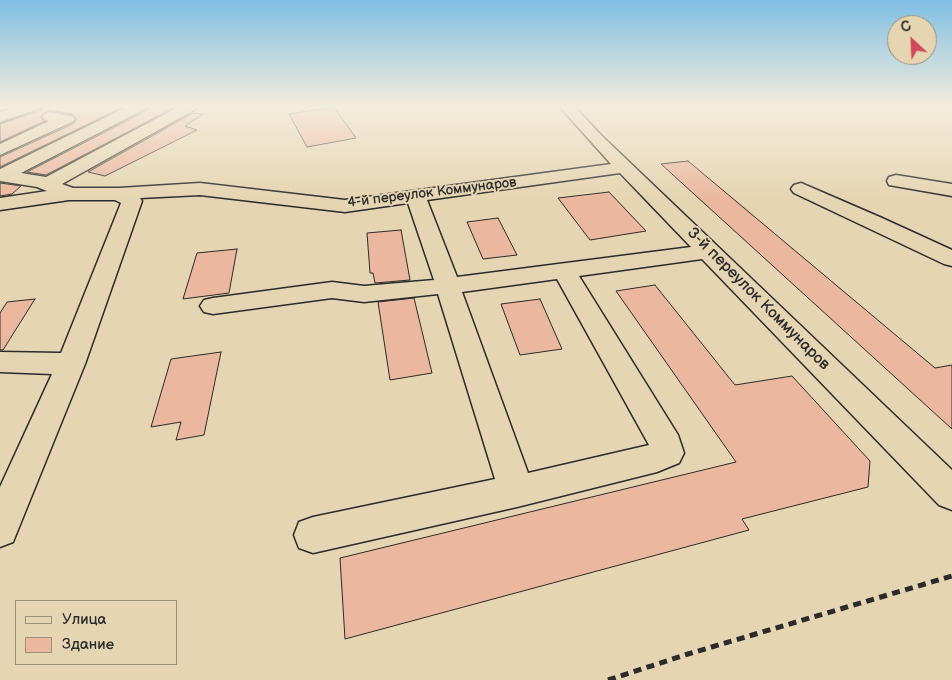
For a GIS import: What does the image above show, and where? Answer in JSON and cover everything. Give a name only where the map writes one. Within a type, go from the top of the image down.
[{"type":"street","points":[[1,167],[43,137]]},
{"type":"street","points":[[1,167],[70,137]]},
{"type":"street","points":[[0,204],[58,189],[142,137]]},
{"type":"street","name":"3-й переулок Коммунаров","points":[[596,137],[952,494]]},
{"type":"street","points":[[1,167],[58,189]]},
{"type":"street","name":"4-й переулок Коммунаров","points":[[58,189],[119,194],[200,189],[345,206],[626,167]]},
{"type":"street","points":[[896,181],[952,190]]},
{"type":"street","points":[[801,189],[952,259]]},
{"type":"street","points":[[0,529],[71,364],[132,202],[119,194]]},
{"type":"street","points":[[414,196],[448,286],[517,491]]},
{"type":"street","points":[[213,306],[332,290],[364,294],[448,286],[710,251]]},
{"type":"street","points":[[313,535],[517,491],[657,458],[667,453],[666,445],[564,270]]},
{"type":"street","points":[[0,362],[71,364]]},
{"type":"path","points":[[608,680],[688,654],[952,576]]},
{"type":"building","points":[[0,137],[11,137],[0,142]]},
{"type":"building","points":[[45,137],[62,137],[0,167],[0,157]]},
{"type":"building","points":[[96,137],[119,137],[46,175],[27,172]]},
{"type":"building","points":[[151,137],[184,137],[105,176],[88,172]]},
{"type":"building","points":[[301,137],[356,138],[307,147]]},
{"type":"building","points":[[688,161],[935,368],[952,365],[952,429],[661,164]]},
{"type":"building","points":[[0,183],[21,186],[12,194],[0,196]]},
{"type":"building","points":[[609,192],[646,231],[590,240],[558,198]]},
{"type":"building","points":[[498,218],[517,255],[483,259],[467,222]]},
{"type":"building","points":[[401,230],[410,280],[375,283],[373,273],[370,273],[367,233]]},
{"type":"building","points":[[237,249],[229,293],[183,299],[197,253]]},
{"type":"building","points":[[655,285],[735,385],[792,376],[870,461],[868,487],[742,519],[749,530],[345,639],[340,558],[736,462],[616,291]]},
{"type":"building","points":[[414,298],[432,373],[390,380],[378,302]]},
{"type":"building","points":[[35,299],[3,350],[0,350],[0,313],[7,302]]},
{"type":"building","points":[[540,299],[562,349],[520,355],[501,304]]},
{"type":"building","points":[[221,352],[204,435],[176,440],[181,422],[151,427],[171,359]]}]
